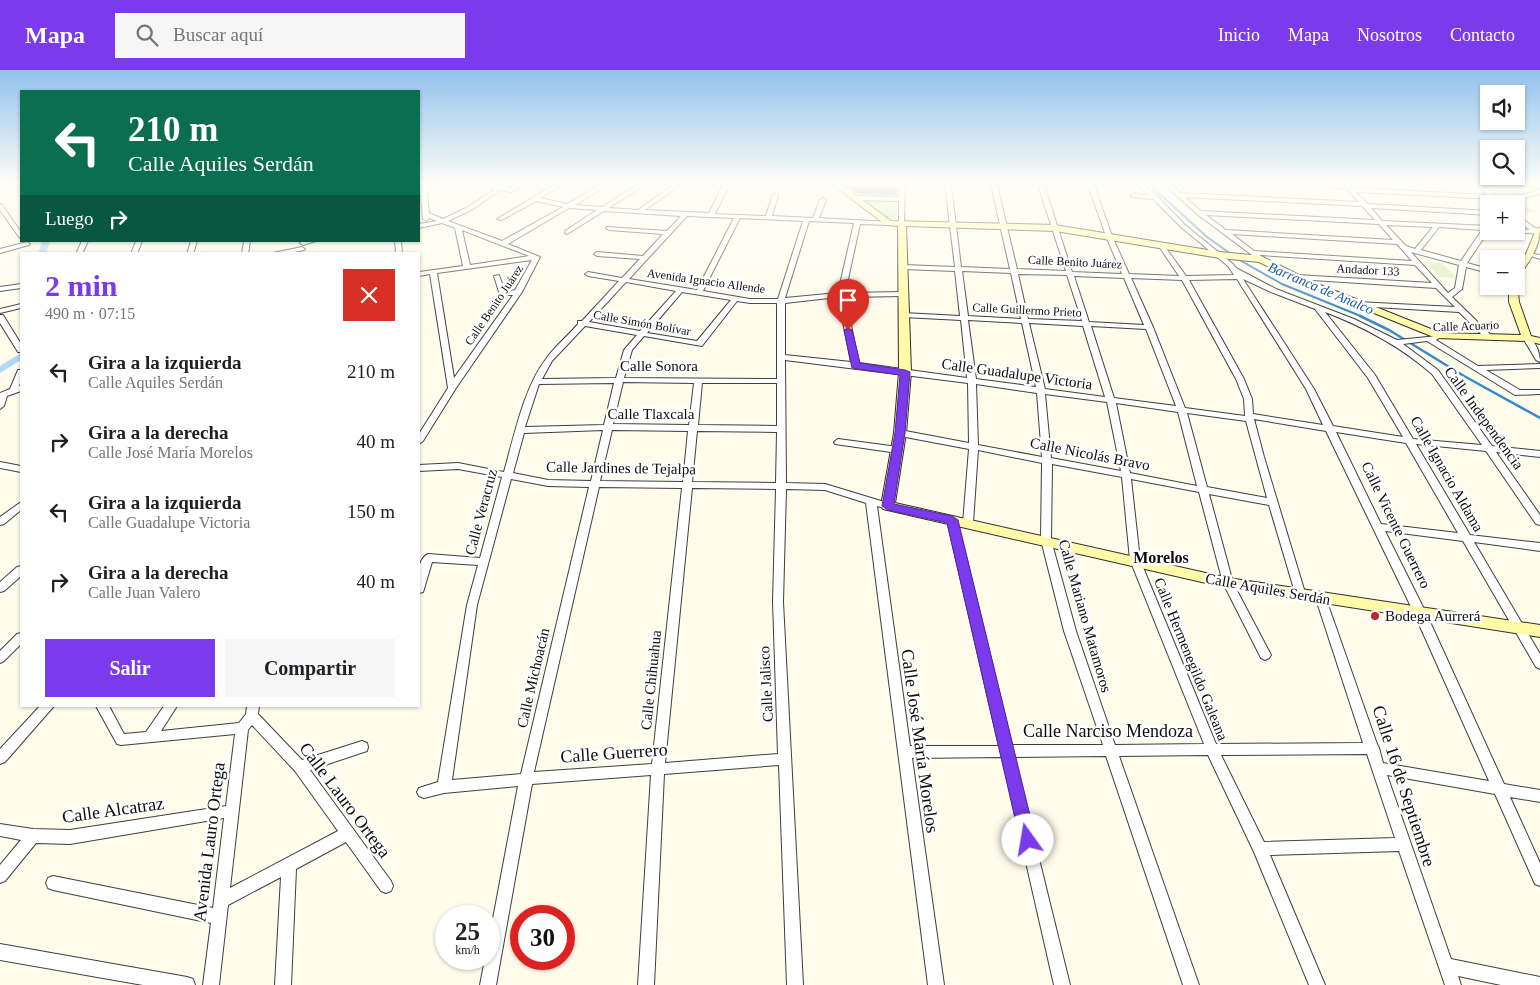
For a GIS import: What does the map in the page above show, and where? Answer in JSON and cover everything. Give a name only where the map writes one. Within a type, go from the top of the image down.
[{"type":"street","points":[[458,228],[467,267]]},
{"type":"street","name":"Calle Benito Juárez","points":[[420,438],[518,292],[537,257],[460,228]]},
{"type":"street","points":[[504,243],[530,228]]},
{"type":"street","points":[[567,232],[574,228]]},
{"type":"street","points":[[609,228],[668,233]]},
{"type":"street","name":"Calle Veracruz","points":[[444,787],[472,605],[506,476],[536,382],[549,360],[581,323],[646,258],[673,228]]},
{"type":"street","points":[[699,292],[732,228]]},
{"type":"street","name":"Calle Jalisco","points":[[795,985],[778,602],[782,429],[780,357],[781,301],[805,228]]},
{"type":"street","points":[[856,228],[841,295],[856,366]]},
{"type":"street","points":[[888,506],[898,450],[905,372],[902,228]]},
{"type":"street","points":[[952,228],[972,382],[974,446],[968,524]]},
{"type":"street","name":"Calle Mariano Matamoros","points":[[1003,228],[1041,391],[1047,460],[1046,540],[1070,631],[1191,985]]},
{"type":"street","points":[[1050,228],[1161,245],[1226,259],[1257,257],[1418,263]]},
{"type":"street","name":"Calle Hermenegildo Galeana","points":[[1055,228],[1111,401],[1126,475],[1135,560],[1212,749],[1260,849],[1317,985]]},
{"type":"street","points":[[1106,228],[1149,326],[1182,410],[1228,583],[1266,655]]},
{"type":"street","name":"Calle Vicente Guerrero","points":[[1185,228],[1226,259],[1243,277],[1310,389],[1332,430],[1420,614],[1540,879]]},
{"type":"street","points":[[1219,228],[1257,257],[1430,338],[1474,368],[1518,393],[1540,392]]},
{"type":"street","points":[[1385,228],[1448,297],[1488,336]]},
{"type":"street","points":[[1417,251],[1436,228]]},
{"type":"street","points":[[1525,231],[1539,232],[1525,261]]},
{"type":"street","points":[[1225,232],[1400,244],[1417,251],[1480,269]]},
{"type":"street","points":[[1448,297],[1458,288],[1463,264],[1480,240]]},
{"type":"street","points":[[0,251],[26,243]]},
{"type":"street","points":[[1161,245],[1184,278],[1240,379],[1248,398],[1249,418],[1301,596]]},
{"type":"street","points":[[280,252],[303,247]]},
{"type":"street","points":[[597,254],[646,258]]},
{"type":"street","points":[[1530,254],[1540,256]]},
{"type":"street","points":[[420,274],[537,257]]},
{"type":"street","name":"Calle Benito Juárez","points":[[903,267],[1184,278],[1243,277]]},
{"type":"street","points":[[433,272],[452,388]]},
{"type":"street","name":"Avenida Ignacio Allende","points":[[588,274],[735,299],[781,301],[841,295],[904,294]]},
{"type":"street","points":[[497,276],[502,294],[518,292]]},
{"type":"street","name":"Calle Independencia","points":[[1243,277],[1370,330],[1397,343],[1424,362],[1435,372],[1540,522]]},
{"type":"street","name":"Andador 133","points":[[1297,277],[1439,286]]},
{"type":"street","points":[[0,289],[20,286]]},
{"type":"street","name":"Calle Michoacán","points":[[488,985],[526,779],[619,380],[628,350],[680,289]]},
{"type":"street","points":[[1514,295],[1514,302],[1527,338],[1540,360]]},
{"type":"street","name":"Calle Simón Bolívar","points":[[581,323],[699,344],[735,299]]},
{"type":"street","points":[[1356,304],[1461,310]]},
{"type":"street","points":[[0,311],[20,306]]},
{"type":"street","name":"Calle Ignacio Aldama","points":[[1316,307],[1372,377],[1540,664]]},
{"type":"street","name":"Calle Guillermo Prieto","points":[[903,315],[1149,326]]},
{"type":"street","points":[[0,317],[20,348]]},
{"type":"street","name":"Calle Acuario","points":[[1397,343],[1430,338],[1488,336],[1527,338],[1540,341]]},
{"type":"street","name":"Calle Guadalupe Victoria","points":[[780,357],[905,372],[1410,441],[1540,454]]},
{"type":"street","points":[[1474,368],[1540,366]]},
{"type":"street","name":"Calle Sonora","points":[[536,382],[619,380],[782,381]]},
{"type":"street","name":"Calle Chihuahua","points":[[646,985],[658,769],[698,380]]},
{"type":"street","points":[[0,406],[3,395],[18,388]]},
{"type":"street","name":"Calle Tlaxcala","points":[[520,430],[608,428],[782,429]]},
{"type":"street","name":"Calle Nicolás Bravo","points":[[900,433],[1274,503]]},
{"type":"street","points":[[838,442],[898,450]]},
{"type":"street","points":[[0,465],[20,469]]},
{"type":"street","name":"Calle Jardines de Tejalpa","points":[[420,468],[458,466],[548,483],[825,487]]},
{"type":"street","name":"Calle Aquiles Serdán","points":[[825,487],[888,506],[1135,560],[1228,583],[1301,596],[1540,631]]},
{"type":"street","name":"Calle José María Morelos","points":[[870,501],[936,985]]},
{"type":"street","points":[[0,522],[20,506]]},
{"type":"street","points":[[952,520],[1062,985]]},
{"type":"street","points":[[1379,527],[1540,547]]},
{"type":"street","points":[[420,586],[428,558],[483,562]]},
{"type":"street","points":[[0,588],[20,571]]},
{"type":"street","name":"Calle 16 de Septiembre","points":[[1321,599],[1373,748],[1402,844],[1453,985]]},
{"type":"street","points":[[0,658],[20,638]]},
{"type":"street","points":[[0,758],[47,707]]},
{"type":"street","points":[[103,707],[121,740],[242,728],[252,711]]},
{"type":"street","points":[[149,738],[170,707]]},
{"type":"street","name":"Calle Lauro Ortega","points":[[252,711],[300,767],[386,886]]},
{"type":"street","name":"Avenida Lauro Ortega","points":[[210,985],[242,728]]},
{"type":"street","points":[[300,767],[362,747]]},
{"type":"street","name":"Calle Narciso Mendoza","points":[[904,752],[1373,748]]},
{"type":"street","name":"Calle Guerrero","points":[[424,792],[444,787],[526,779],[786,759]]},
{"type":"street","points":[[1379,768],[1540,796]]},
{"type":"street","name":"Calle Alcatraz","points":[[0,830],[34,836],[70,837],[231,811]]},
{"type":"street","points":[[221,901],[348,833]]},
{"type":"street","points":[[0,876],[34,836]]},
{"type":"street","points":[[1260,849],[1402,844]]},
{"type":"street","points":[[283,985],[289,865]]},
{"type":"street","points":[[53,883],[219,917]]},
{"type":"street","points":[[0,952],[133,981],[187,985]]},
{"type":"street","points":[[1446,966],[1540,985]]},
{"type":"green space","points":[[1425,262],[1442,263],[1457,278],[1440,277]]},
{"type":"waterway","name":"Barranca de Analco","points":[[1197,228],[1231,254]]},
{"type":"waterway","points":[[43,252],[46,242]]},
{"type":"waterway","name":"Barranca de Analco","points":[[1236,258],[1282,284],[1363,317]]},
{"type":"waterway","points":[[1360,316],[1389,330],[1464,376],[1540,418]]},
{"type":"waterway","points":[[0,370],[20,357]]},
{"type":"place","name":"Bodega Aurrerá","points":[[1375,616]]},
{"type":"district","name":"Morelos","points":[[1161,557]]},
{"type":"route","points":[[848,330],[856,366],[905,372],[898,450],[888,506],[952,520],[1028,840]]}]
